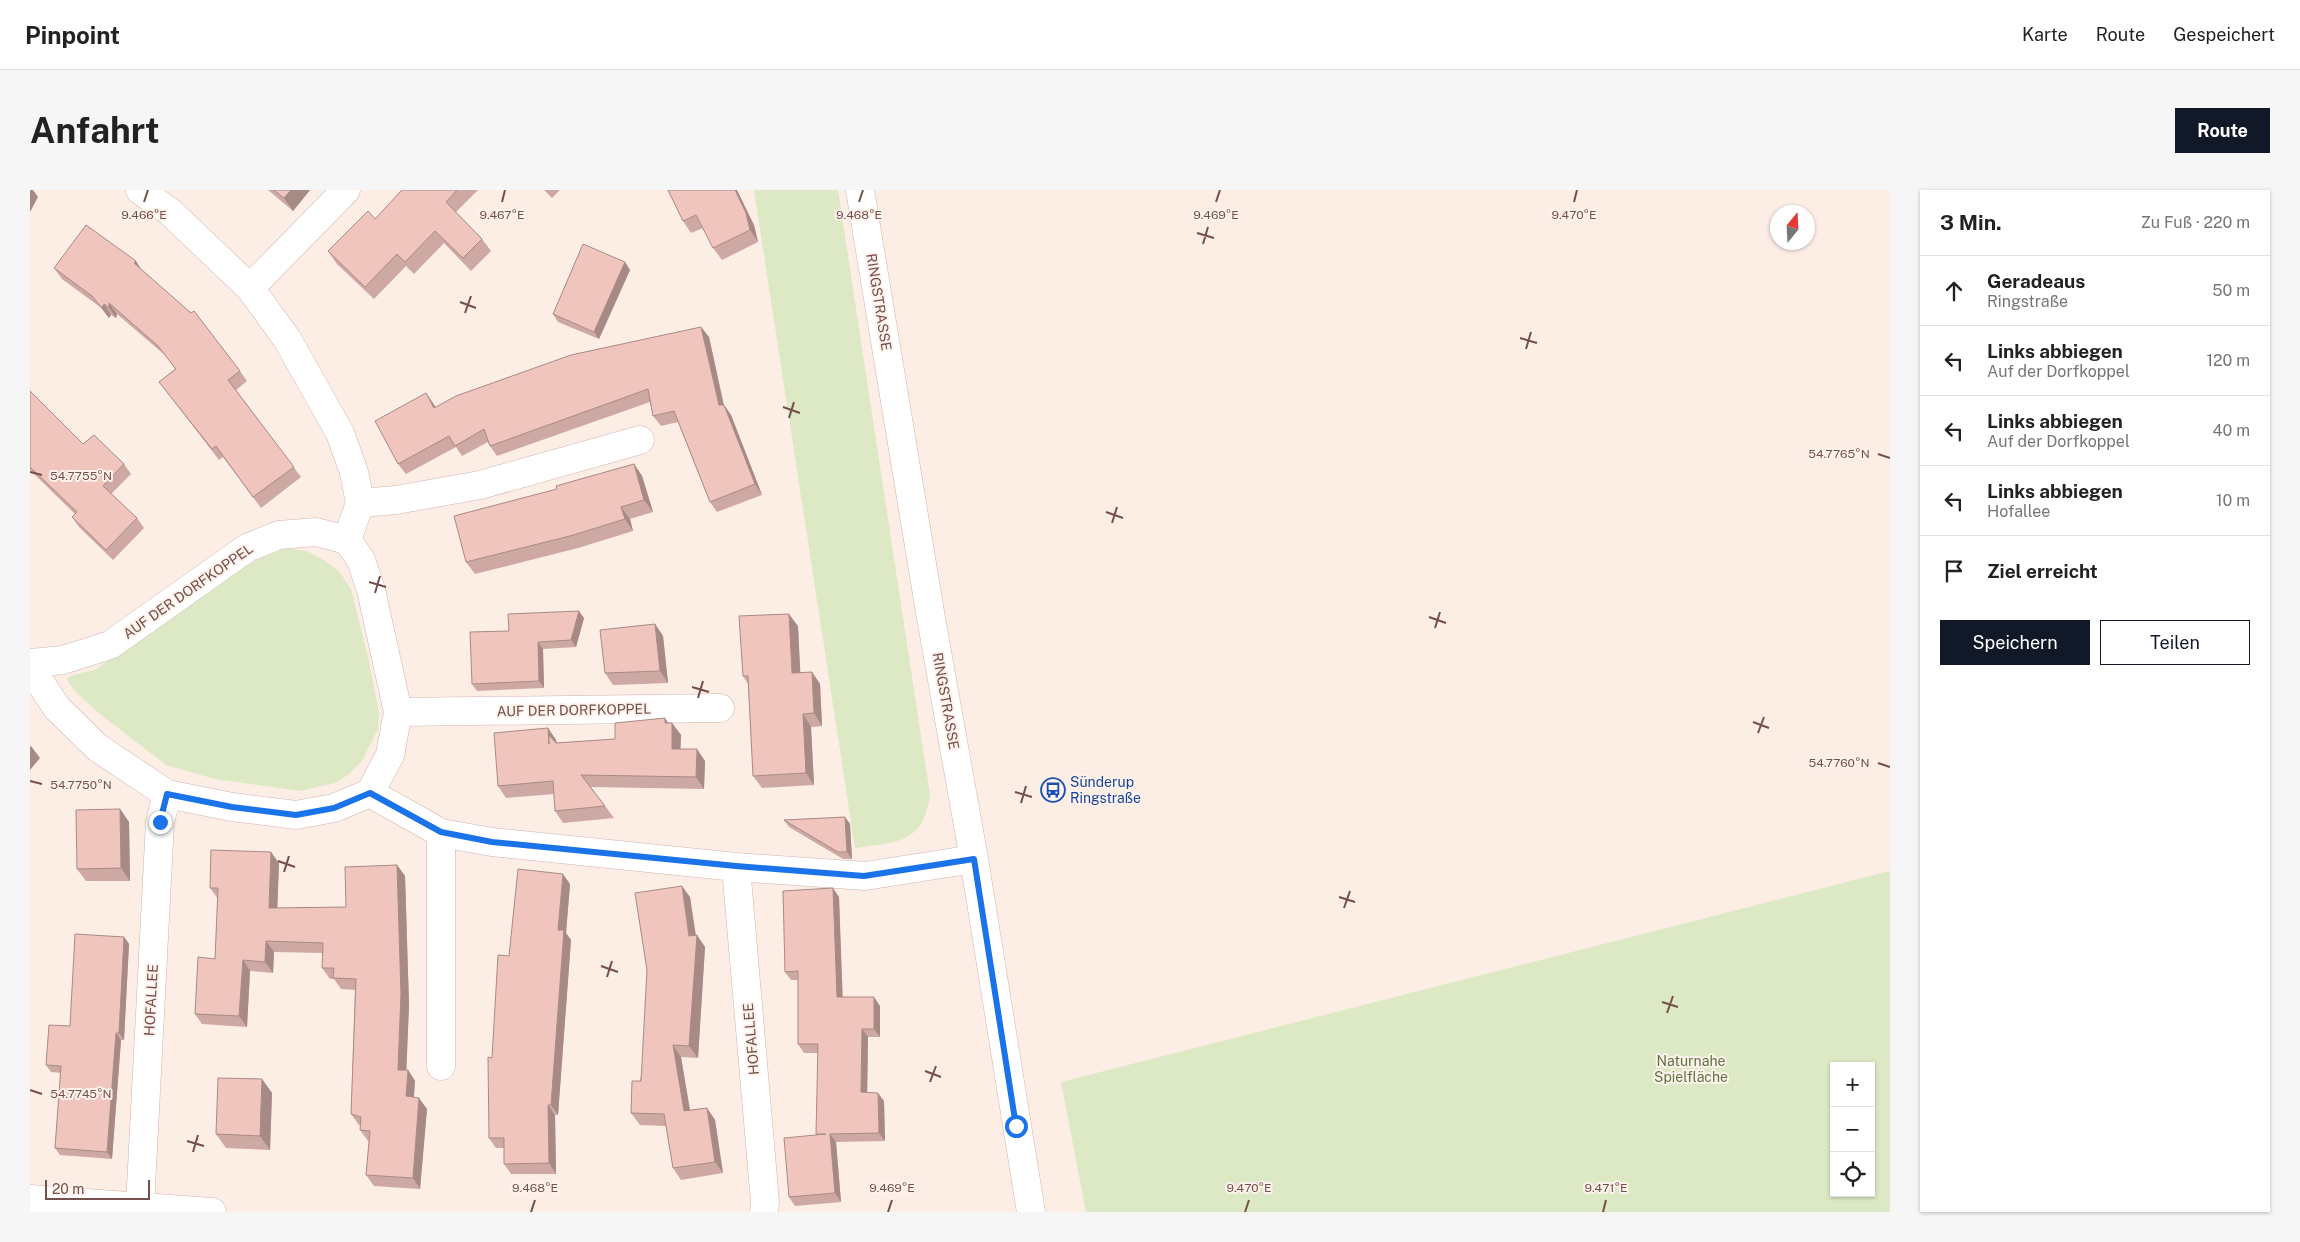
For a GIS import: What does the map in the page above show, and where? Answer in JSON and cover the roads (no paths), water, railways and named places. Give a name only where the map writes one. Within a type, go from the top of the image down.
[{"type":"street","points":[[140,190],[169,211],[250,288],[287,339],[340,433],[354,472],[360,503],[347,540],[361,560],[371,590],[398,712],[390,755],[370,793],[441,832],[492,842],[736,866],[864,876],[974,859]]},
{"type":"street","points":[[250,288],[346,190]]},
{"type":"street","name":"RINGSTRASSE","points":[[860,190],[931,618],[974,859],[1031,1212]]},
{"type":"street","points":[[360,503],[396,500],[480,485],[640,440]]},
{"type":"street","name":"AUF DER DORFKOPPEL","points":[[347,540],[316,532],[279,535],[247,548],[110,645],[63,660],[30,665],[57,708],[98,748],[167,794],[232,807],[296,815],[334,808],[370,793]]},
{"type":"street","name":"AUF DER DORFKOPPEL","points":[[398,712],[720,708]]},
{"type":"street","name":"HOFALLEE","points":[[140,1206],[160,822],[167,794]]},
{"type":"street","points":[[441,832],[441,1066]]},
{"type":"street","name":"HOFALLEE","points":[[736,866],[764,1193],[764,1212]]},
{"type":"street","points":[[30,1199],[212,1212]]},
{"type":"place","name":"Sünderup Ringstraße","points":[[1053,790]]},
{"type":"park label","name":"Naturnahe Spielfläche","points":[[1691,1070]]}]
